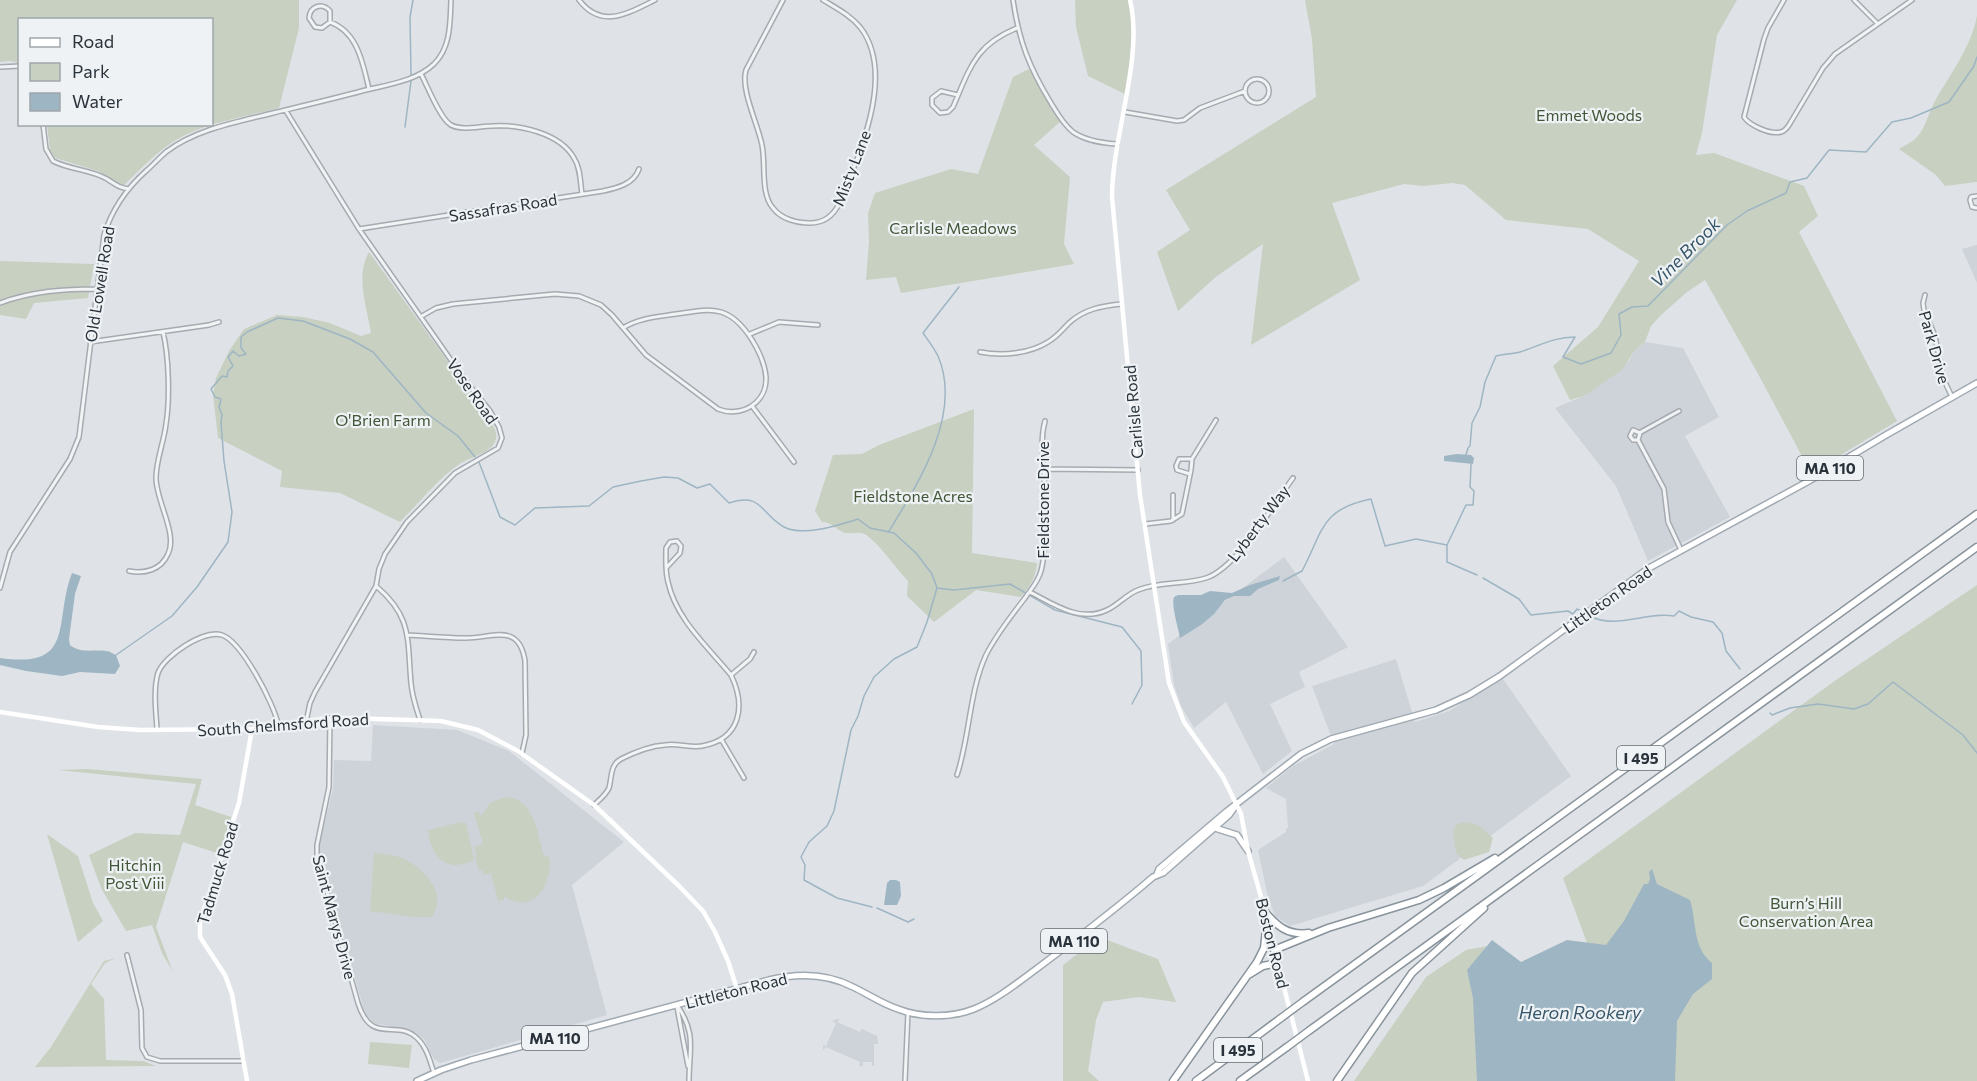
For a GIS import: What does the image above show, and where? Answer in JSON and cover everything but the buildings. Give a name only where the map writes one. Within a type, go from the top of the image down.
[{"type":"highway","name":"I 495","points":[[1196,1081],[1977,514]]},
{"type":"highway","name":"I 495","points":[[1240,1081],[1977,547]]},
{"type":"highway","points":[[1274,950],[1321,931],[1419,900],[1517,847]]},
{"type":"highway","points":[[1335,1081],[1412,973],[1507,888]]},
{"type":"highway","points":[[1264,911],[1290,933],[1306,934],[1321,931]]},
{"type":"highway","points":[[1173,1081],[1264,948],[1267,921]]},
{"type":"highway","points":[[1247,976],[1263,966],[1277,963]]},
{"type":"main road","name":"Carlisle Road","points":[[1130,0],[1133,39],[1112,176],[1112,197],[1144,524],[1164,657],[1174,700],[1184,722],[1222,777],[1237,805]]},
{"type":"main road","name":"Littleton Road","points":[[417,1081],[471,1060],[786,977],[821,976],[847,984],[886,1005],[908,1012],[946,1015],[983,1005],[1095,926],[1157,874],[1159,869],[1284,765],[1317,745],[1343,735],[1436,710],[1469,695],[1500,676],[1635,577],[1807,482],[1977,383]]},
{"type":"main road","name":"South Chelmsford Road","points":[[0,712],[98,727],[158,730],[252,729],[330,718],[420,720],[453,723],[478,730],[522,753],[594,805],[679,886],[703,911],[722,946],[737,989]]},
{"type":"main road","name":"Tadmuck Road","points":[[247,1081],[232,994],[225,975],[200,937],[199,929],[239,803],[252,729]]},
{"type":"main road","name":"Littleton Road","points":[[1157,874],[1163,873],[1215,828],[1237,805]]},
{"type":"main road","name":"Boston Road","points":[[1237,805],[1308,1081]]},
{"type":"main road","points":[[1215,828],[1237,835],[1248,851]]},
{"type":"street","name":"Old Lowell Road","points":[[0,588],[10,552],[16,540],[31,521],[75,448],[81,425],[104,235],[121,199],[166,152],[185,141],[235,122],[395,83],[421,74],[434,64],[447,41],[450,30],[451,0]]},
{"type":"street","points":[[579,0],[594,14],[612,17],[624,15],[655,0]]},
{"type":"street","name":"Misty Lane","points":[[783,0],[746,70],[744,82],[762,148],[769,202],[776,212],[785,218],[809,223],[826,220],[839,204],[869,122],[875,87],[873,58],[864,33],[853,20],[823,0]]},
{"type":"street","points":[[1013,0],[1017,28],[1035,76],[1064,123],[1073,132],[1086,139],[1117,144]]},
{"type":"street","points":[[1784,0],[1766,34],[1744,111],[1745,120],[1769,131],[1781,132],[1785,130],[1829,60],[1852,41],[1912,0]]},
{"type":"street","points":[[1854,0],[1878,24]]},
{"type":"street","points":[[317,6],[324,6],[330,11],[330,22],[322,28],[315,27],[309,18],[311,11],[317,6]]},
{"type":"street","points":[[330,22],[342,28],[354,42],[361,55],[369,89]]},
{"type":"street","points":[[958,95],[940,91],[933,98],[932,105],[937,111],[948,112],[953,107],[968,72],[981,51],[994,39],[1017,28]]},
{"type":"street","points":[[0,67],[18,66]]},
{"type":"street","points":[[421,74],[443,116],[452,125],[462,128],[503,125],[519,127],[561,144],[578,165],[582,194]]},
{"type":"street","points":[[1123,111],[1177,121],[1184,120],[1200,108],[1245,91],[1249,82],[1256,79],[1263,81],[1269,90],[1264,100],[1257,103],[1249,100],[1245,91]]},
{"type":"street","name":"Vose Road","points":[[286,110],[359,229],[495,420],[501,432],[501,442],[494,451],[455,473],[412,517],[385,554],[376,586],[315,692],[306,722]]},
{"type":"street","points":[[43,126],[46,149],[53,161],[109,180],[117,187],[121,199]]},
{"type":"street","name":"Sassafras Road","points":[[359,229],[620,186],[633,179],[639,169]]},
{"type":"street","points":[[117,187],[129,189]]},
{"type":"street","points":[[1977,196],[1971,197],[1970,200],[1972,207],[1977,208]]},
{"type":"street","points":[[0,303],[48,291],[98,289]]},
{"type":"street","points":[[422,316],[453,304],[563,294],[579,296],[601,305],[646,355],[715,407],[732,412],[743,411],[752,406],[762,395],[766,378],[764,367],[750,334],[731,316],[709,310],[645,319],[623,328]]},
{"type":"street","name":"Park Drive","points":[[1925,295],[1924,309],[1935,336],[1943,378],[1952,397]]},
{"type":"street","points":[[980,352],[1000,355],[1035,348],[1053,339],[1083,313],[1098,307],[1123,304]]},
{"type":"street","points":[[90,342],[219,322]]},
{"type":"street","points":[[750,334],[779,322],[818,325]]},
{"type":"street","points":[[129,571],[143,573],[154,568],[164,560],[170,548],[170,536],[156,478],[168,413],[167,366],[163,332]]},
{"type":"street","points":[[752,406],[794,462]]},
{"type":"street","points":[[1678,411],[1640,433],[1638,440],[1664,489],[1668,522],[1681,550]]},
{"type":"street","points":[[1144,524],[1173,520],[1183,512],[1192,459],[1216,420]]},
{"type":"street","name":"Fieldstone Drive","points":[[957,775],[985,658],[994,641],[1038,579],[1044,553],[1042,443],[1045,421]]},
{"type":"street","points":[[1638,440],[1631,439],[1630,434],[1633,430],[1640,433]]},
{"type":"street","points":[[1190,474],[1178,470],[1176,466],[1179,459],[1192,459]]},
{"type":"street","points":[[1044,469],[1138,470]]},
{"type":"street","name":"Lyberty Way","points":[[1030,592],[1063,610],[1094,614],[1106,611],[1139,589],[1201,579],[1222,570],[1238,553],[1293,478]]},
{"type":"street","points":[[1173,495],[1173,520]]},
{"type":"street","points":[[594,805],[604,795],[612,770],[622,759],[649,748],[665,745],[700,746],[721,739],[732,731],[737,720],[740,708],[731,675],[686,621],[668,585],[667,567],[666,547],[670,542],[677,541],[681,545],[681,551],[667,567]]},
{"type":"street","points":[[376,586],[389,598],[398,611],[408,634],[411,682],[420,720]]},
{"type":"street","points":[[408,634],[468,638],[496,633],[510,636],[517,641],[525,661],[526,735],[522,753]]},
{"type":"street","points":[[158,730],[156,681],[160,668],[194,640],[207,634],[230,639],[253,669],[272,705],[278,726]]},
{"type":"street","points":[[731,675],[750,660],[754,652]]},
{"type":"street","name":"Saint Marys Drive","points":[[330,718],[329,787],[316,845],[317,856],[358,1003],[366,1022],[374,1028],[407,1032],[417,1038],[427,1052],[434,1073]]},
{"type":"street","points":[[721,739],[744,778]]},
{"type":"street","points":[[127,955],[141,1010],[141,1043],[147,1057],[160,1061],[243,1061]]},
{"type":"street","points":[[677,1005],[689,1070]]},
{"type":"street","points":[[677,1005],[684,1016],[691,1041],[689,1081]]},
{"type":"street","points":[[905,1081],[905,1035],[908,1012]]},
{"type":"shaded area","points":[[1977,245],[1977,283],[1962,249]]},
{"type":"shaded area","points":[[1645,342],[1683,348],[1719,417],[1685,436],[1730,517],[1648,561],[1616,486],[1555,408],[1584,396],[1629,361],[1635,350]]},
{"type":"shaded area","points":[[1284,557],[1348,647],[1299,672],[1305,687],[1270,704],[1292,751],[1263,774],[1226,702],[1194,728],[1181,706],[1174,685],[1168,644]]},
{"type":"shaded area","points":[[1396,659],[1415,722],[1449,711],[1503,679],[1571,776],[1423,886],[1290,926],[1275,916],[1267,893],[1258,850],[1286,832],[1288,828],[1286,799],[1266,788],[1293,766],[1334,744],[1312,686]]},
{"type":"shaded area","points":[[373,725],[457,730],[509,751],[624,842],[572,885],[607,1015],[440,1063],[434,1059],[424,1039],[415,1032],[374,1023],[367,1016],[321,859],[319,845],[333,789],[334,760],[371,761]]},
{"type":"shaded area","points":[[840,1019],[837,1022],[860,1032],[862,1029],[877,1036],[878,1044],[874,1044],[874,1066],[872,1062],[863,1062],[863,1066],[859,1066],[860,1062],[826,1047],[823,1050],[823,1045],[826,1046],[836,1023],[833,1022]]},
{"type":"green space","points":[[0,0],[299,0],[299,28],[279,108],[213,124],[213,18],[18,18],[18,63],[0,62]]},
{"type":"green space","points":[[1075,0],[1129,0],[1133,27],[1127,95],[1088,76],[1076,27]]},
{"type":"green space","name":"Emmet Woods","points":[[1305,0],[1737,0],[1717,35],[1702,133],[1696,155],[1714,153],[1804,186],[1818,216],[1799,232],[1897,421],[1811,473],[1705,280],[1687,292],[1660,316],[1651,326],[1645,342],[1635,350],[1622,370],[1584,396],[1570,400],[1553,366],[1598,327],[1639,261],[1588,229],[1506,220],[1465,185],[1452,183],[1423,186],[1404,184],[1332,203],[1360,280],[1251,345],[1263,244],[1217,276],[1178,311],[1157,252],[1190,230],[1166,190],[1316,97],[1312,39]]},
{"type":"green space","points":[[1977,15],[1977,182],[1945,186],[1936,175],[1899,149],[1914,140],[1921,132],[1934,103],[1965,50]]},
{"type":"green space","name":"Carlisle Meadows","points":[[1029,69],[1061,121],[1034,145],[1070,177],[1064,244],[1074,264],[901,293],[896,277],[866,280],[869,242],[868,213],[875,193],[951,169],[978,174],[1013,77]]},
{"type":"green space","points":[[47,126],[208,126],[176,140],[123,186],[98,171],[55,158],[50,150]]},
{"type":"green space","name":"O'Brien Farm","points":[[369,252],[485,413],[496,432],[496,439],[490,448],[450,471],[400,522],[340,493],[280,487],[282,471],[218,438],[213,394],[216,378],[229,351],[244,329],[277,315],[303,317],[330,323],[361,336],[371,333],[362,281]]},
{"type":"green space","points":[[0,261],[94,264],[88,298],[34,303],[26,319],[0,315]]},
{"type":"green space","name":"Fieldstone Acres","points":[[974,409],[972,553],[1037,563],[1032,581],[1021,597],[976,590],[934,622],[907,596],[908,581],[873,541],[862,533],[845,533],[822,522],[815,511],[833,455],[862,454],[879,445]]},
{"type":"green space","name":"Burn’s Hill Conservation Area","points":[[1977,585],[1977,1081],[1638,1081],[1563,878],[1836,680]]},
{"type":"green space","name":"Hitchin Post Viii","points":[[88,769],[202,779],[195,805],[231,817],[220,854],[183,842],[156,927],[173,972],[162,953],[152,925],[126,931],[101,888],[89,855],[135,833],[180,835],[196,784],[58,770]]},
{"type":"green space","points":[[505,797],[523,803],[529,810],[544,856],[548,855],[551,866],[543,889],[533,899],[526,902],[512,901],[504,896],[504,900],[498,901],[491,873],[484,875],[482,870],[479,871],[475,856],[477,855],[474,847],[483,844],[474,813],[479,812],[481,816],[490,803]]},
{"type":"green space","points":[[1467,822],[1478,825],[1493,838],[1489,852],[1464,860],[1456,853],[1453,831],[1457,824]]},
{"type":"green space","points":[[466,823],[474,861],[457,865],[449,864],[435,853],[428,830]]},
{"type":"green space","name":"Hitchin Post Viii","points":[[47,834],[78,856],[93,903],[103,921],[78,942]]},
{"type":"green space","points":[[374,853],[402,858],[425,874],[436,893],[437,904],[432,917],[370,911]]},
{"type":"green space","points":[[1099,937],[1158,959],[1176,1002],[1139,997],[1103,1002],[1096,1020],[1088,1071],[1099,1081],[1063,1081],[1063,965]]},
{"type":"green space","points":[[1488,946],[1487,1081],[1354,1081],[1426,977],[1466,950]]},
{"type":"green space","points":[[116,958],[105,963],[91,984],[104,999],[106,1060],[143,1061],[156,1066],[35,1067],[51,1047],[104,961]]},
{"type":"green space","points":[[370,1042],[412,1045],[409,1068],[368,1064]]},
{"type":"water","points":[[1471,455],[1474,458],[1473,464],[1444,461],[1444,456]]},
{"type":"water","points":[[72,573],[81,576],[75,594],[70,645],[74,648],[107,651],[116,655],[120,666],[115,674],[80,672],[62,676],[0,665],[0,658],[24,660],[41,656],[52,649],[58,638]]},
{"type":"water","points":[[1280,576],[1279,580],[1258,589],[1250,596],[1234,596],[1225,600],[1201,625],[1180,638],[1174,611],[1174,597],[1201,595],[1210,591],[1232,593]]},
{"type":"water","name":"Heron Rookery","points":[[1652,869],[1657,884],[1690,900],[1698,942],[1701,950],[1712,963],[1712,979],[1693,994],[1677,1021],[1675,1081],[1477,1081],[1473,998],[1467,970],[1492,940],[1521,962],[1567,940],[1606,945],[1624,921],[1644,884],[1648,884],[1649,872]]},
{"type":"water","points":[[890,880],[900,882],[901,896],[897,905],[884,905],[887,883]]},
{"type":"waterway","points":[[411,75],[410,17],[413,0]]},
{"type":"waterway","name":"Vine Brook","points":[[1466,455],[1470,446],[1472,423],[1480,407],[1485,382],[1496,356],[1520,352],[1560,338],[1575,337],[1563,357],[1581,364],[1611,353],[1621,335],[1619,314],[1632,307],[1648,306],[1727,225],[1747,211],[1786,193],[1790,182],[1807,178],[1829,150],[1866,152],[1892,122],[1911,118],[1949,102],[1974,66],[1977,57]]},
{"type":"waterway","points":[[405,127],[411,81]]},
{"type":"waterway","points":[[889,531],[934,448],[945,401],[944,378],[938,356],[923,333],[959,287]]},
{"type":"waterway","points":[[116,655],[172,616],[197,587],[228,542],[232,512],[224,461],[222,415],[219,407],[221,399],[215,397],[211,389],[222,376],[227,377],[228,371],[233,366],[228,357],[233,351],[239,356],[246,354],[241,348],[241,337],[247,332],[278,318],[303,321],[350,339],[373,352],[426,413],[458,436],[475,457]]},
{"type":"waterway","points":[[479,462],[500,517],[515,525],[535,508],[589,506],[613,487],[664,477],[678,478],[697,488],[710,484],[729,503],[740,500],[755,502],[776,522],[792,530],[821,529],[858,519],[870,528],[894,533],[916,553],[932,574],[937,588],[927,622],[917,647],[894,659],[874,677],[851,730],[834,811],[827,826],[809,842],[801,857],[805,865],[804,880],[837,898],[872,907]]},
{"type":"waterway","name":"Vine Brook","points":[[1471,464],[1470,487],[1474,491],[1473,505],[1466,505],[1447,545],[1447,562],[1477,575]]},
{"type":"waterway","points":[[1283,581],[1302,571],[1325,524],[1332,516],[1354,503],[1371,499],[1385,546],[1416,539],[1447,545]]},
{"type":"waterway","name":"Vine Brook","points":[[1483,578],[1519,599],[1531,615],[1568,611],[1573,614],[1577,609],[1581,611]]},
{"type":"waterway","points":[[937,588],[954,590],[1010,584],[1055,610],[1122,627],[1141,651],[1142,685],[1132,704]]},
{"type":"waterway","name":"Vine Brook","points":[[1588,615],[1609,621],[1620,621],[1652,616],[1674,616],[1679,611],[1691,617],[1713,622],[1722,633],[1726,651],[1740,669]]},
{"type":"waterway","name":"Vine Brook","points":[[1770,713],[1772,715],[1790,708],[1818,704],[1854,709],[1868,704],[1893,682],[1963,735],[1977,753]]},
{"type":"waterway","points":[[877,908],[908,922],[914,919]]}]
